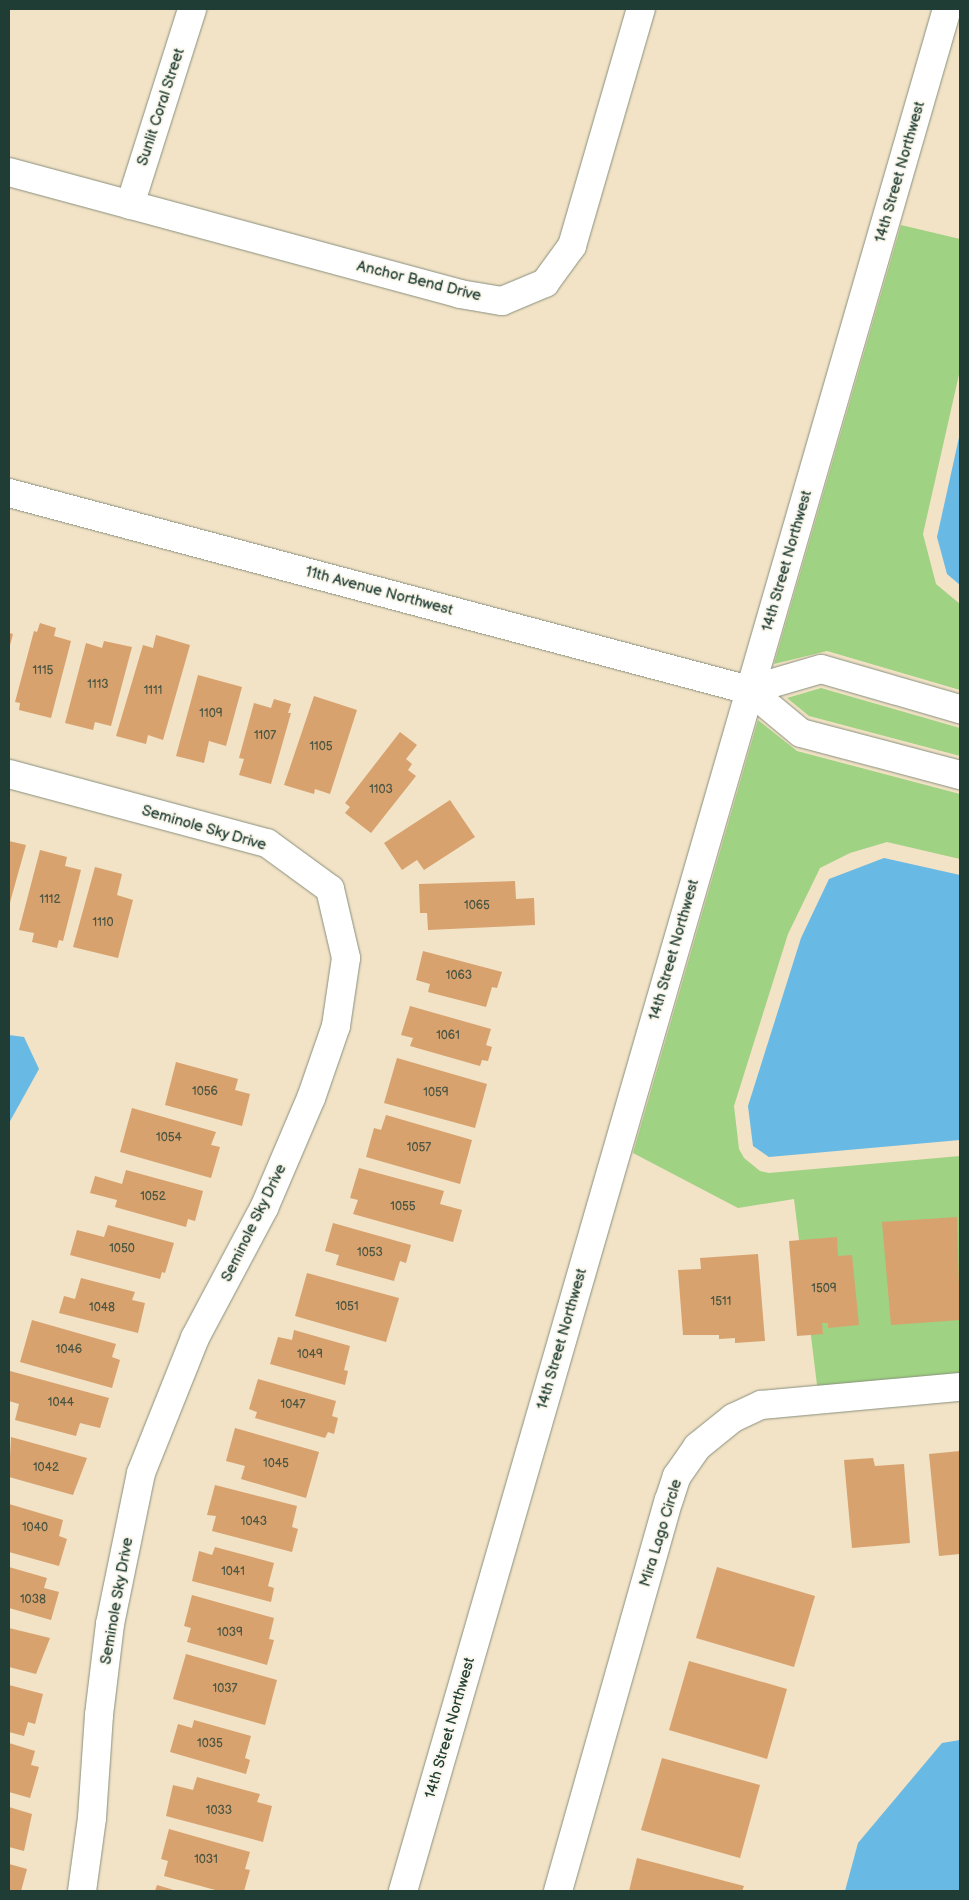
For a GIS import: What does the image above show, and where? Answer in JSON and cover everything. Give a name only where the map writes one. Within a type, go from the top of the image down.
[{"type":"street","name":"Sunlit Coral Street","points":[[130,205],[192,9]]},
{"type":"street","name":"Anchor Bend Drive","points":[[9,172],[460,294],[502,302],[545,283],[572,246],[641,9]]},
{"type":"street","name":"14th Street Northwest","points":[[403,1891],[947,9]]},
{"type":"street","name":"11th Avenue Northwest","points":[[9,493],[749,690],[802,733],[960,775]]},
{"type":"street","points":[[749,690],[822,669],[960,709]]},
{"type":"street","name":"Seminole Sky Drive","points":[[9,774],[267,843],[330,889],[346,958],[336,1026],[311,1098],[264,1208],[195,1338],[141,1473],[110,1624],[99,1715],[92,1818],[82,1891]]},
{"type":"street","name":"Mira Lago Circle","points":[[558,1891],[669,1500],[677,1476],[697,1447],[732,1418],[761,1405],[960,1387]]},
{"type":"green space","points":[[901,225],[960,239],[960,370],[923,534],[936,584],[960,604],[960,690],[827,651],[774,664]]},
{"type":"green space","points":[[821,688],[960,728],[960,756],[809,716],[787,698]]},
{"type":"green space","points":[[758,720],[797,751],[960,794],[960,859],[887,842],[850,853],[820,868],[788,934],[734,1106],[739,1149],[744,1158],[760,1171],[769,1173],[960,1156],[960,1384],[818,1393],[794,1199],[738,1208],[633,1153]]},
{"type":"water","points":[[960,433],[960,585],[947,574],[937,537]]},
{"type":"water","points":[[884,858],[960,875],[960,1140],[769,1157],[753,1146],[748,1106],[801,938],[829,879]]},
{"type":"water","points":[[9,1035],[24,1037],[39,1069],[9,1123]]},
{"type":"water","points":[[960,1740],[960,1891],[845,1891],[858,1843],[942,1743]]},
{"type":"building","points":[[40,623],[56,628],[54,636],[71,641],[51,718],[19,710],[20,703],[15,702],[34,631],[37,632]]},
{"type":"building","points":[[9,633],[13,634],[9,649]]},
{"type":"building","points":[[156,635],[190,645],[163,740],[148,735],[146,744],[116,736],[143,645],[153,648]]},
{"type":"building","points":[[104,641],[132,647],[111,726],[95,722],[93,730],[65,723],[86,643],[102,648]]},
{"type":"building","points":[[198,675],[242,687],[226,746],[209,741],[204,763],[176,756]]},
{"type":"building","points":[[314,696],[357,710],[330,794],[315,789],[314,794],[284,785]]},
{"type":"building","points":[[274,699],[291,704],[288,713],[291,713],[271,784],[239,775],[244,759],[239,758],[254,703],[271,708]]},
{"type":"building","points":[[400,732],[417,745],[406,759],[412,764],[408,770],[416,776],[371,833],[345,813],[350,807],[345,803]]},
{"type":"building","points":[[450,800],[475,837],[424,870],[417,860],[402,870],[384,843]]},
{"type":"building","points":[[9,841],[26,845],[9,906]]},
{"type":"building","points":[[40,850],[67,857],[65,866],[81,870],[63,941],[59,940],[57,948],[32,942],[34,933],[19,930]]},
{"type":"building","points":[[95,867],[122,874],[117,895],[133,900],[118,958],[73,947]]},
{"type":"building","points":[[515,881],[516,899],[534,898],[535,925],[428,930],[427,913],[420,913],[419,884]]},
{"type":"building","points":[[423,951],[502,972],[497,988],[492,987],[486,1007],[428,992],[430,984],[416,980]]},
{"type":"building","points":[[410,1006],[491,1029],[486,1045],[492,1047],[488,1061],[482,1060],[480,1066],[410,1046],[413,1038],[401,1035]]},
{"type":"building","points":[[397,1058],[487,1084],[475,1128],[384,1103]]},
{"type":"building","points":[[176,1062],[238,1079],[235,1090],[250,1094],[242,1126],[165,1105]]},
{"type":"building","points":[[132,1108],[216,1132],[211,1145],[220,1147],[211,1178],[120,1152]]},
{"type":"building","points":[[386,1115],[472,1140],[460,1184],[366,1157],[374,1128],[381,1130]]},
{"type":"building","points":[[359,1168],[444,1191],[440,1204],[462,1210],[453,1242],[353,1214],[358,1200],[350,1198]]},
{"type":"building","points":[[126,1170],[203,1191],[195,1221],[188,1219],[186,1227],[115,1207],[117,1200],[90,1193],[95,1176],[122,1184]]},
{"type":"building","points":[[957,1217],[960,1320],[891,1325],[882,1222]]},
{"type":"building","points":[[333,1223],[411,1245],[406,1263],[400,1261],[394,1281],[336,1265],[339,1255],[325,1251]]},
{"type":"building","points":[[108,1225],[174,1243],[165,1273],[162,1272],[160,1279],[70,1255],[77,1230],[104,1237]]},
{"type":"building","points":[[837,1237],[838,1256],[852,1255],[859,1325],[828,1328],[828,1323],[822,1323],[823,1334],[797,1336],[789,1241]]},
{"type":"building","points":[[758,1254],[765,1341],[735,1343],[735,1338],[719,1339],[719,1335],[683,1335],[678,1270],[701,1269],[700,1258]]},
{"type":"building","points":[[307,1273],[399,1298],[386,1342],[295,1316]]},
{"type":"building","points":[[81,1278],[135,1292],[132,1300],[145,1303],[138,1333],[59,1313],[64,1296],[75,1299]]},
{"type":"building","points":[[32,1320],[116,1344],[112,1357],[120,1360],[112,1388],[20,1362]]},
{"type":"building","points":[[294,1330],[350,1346],[344,1370],[348,1371],[345,1385],[270,1364],[278,1337],[292,1340]]},
{"type":"building","points":[[10,1371],[109,1398],[100,1428],[80,1423],[76,1436],[15,1420],[19,1404],[9,1401]]},
{"type":"building","points":[[258,1379],[336,1401],[332,1416],[338,1418],[334,1434],[328,1432],[325,1438],[255,1418],[257,1412],[249,1409]]},
{"type":"building","points":[[235,1428],[319,1452],[306,1498],[241,1479],[245,1466],[226,1461]]},
{"type":"building","points":[[11,1437],[87,1458],[73,1495],[9,1477]]},
{"type":"building","points":[[960,1451],[960,1554],[939,1556],[929,1454]]},
{"type":"building","points":[[873,1458],[875,1466],[904,1464],[910,1543],[852,1548],[844,1460]]},
{"type":"building","points":[[215,1485],[297,1506],[292,1527],[298,1529],[292,1552],[212,1531],[216,1516],[207,1515]]},
{"type":"building","points":[[9,1504],[63,1520],[59,1536],[67,1539],[59,1566],[9,1552]]},
{"type":"building","points":[[215,1547],[274,1563],[268,1586],[274,1588],[271,1602],[192,1581],[199,1551],[212,1555]]},
{"type":"building","points":[[9,1567],[47,1578],[44,1588],[59,1592],[51,1620],[9,1608]]},
{"type":"building","points":[[717,1567],[815,1596],[794,1667],[696,1638]]},
{"type":"building","points":[[192,1595],[274,1618],[269,1639],[274,1640],[267,1665],[187,1642],[191,1628],[184,1626]]},
{"type":"building","points":[[9,1628],[50,1638],[36,1674],[9,1667]]},
{"type":"building","points":[[186,1654],[277,1680],[265,1725],[173,1699]]},
{"type":"building","points":[[689,1661],[787,1689],[767,1759],[669,1730]]},
{"type":"building","points":[[9,1685],[43,1694],[35,1724],[28,1722],[24,1736],[9,1732]]},
{"type":"building","points":[[194,1720],[251,1736],[245,1758],[250,1760],[246,1774],[170,1752],[178,1724],[192,1728]]},
{"type":"building","points":[[9,1743],[35,1751],[31,1765],[39,1767],[30,1798],[9,1792]]},
{"type":"building","points":[[662,1758],[760,1785],[740,1858],[641,1830]]},
{"type":"building","points":[[197,1777],[260,1794],[257,1802],[272,1806],[263,1842],[166,1816],[173,1785],[193,1790]]},
{"type":"building","points":[[9,1807],[32,1814],[24,1851],[9,1847]]},
{"type":"building","points":[[169,1829],[250,1852],[245,1869],[250,1870],[244,1891],[219,1891],[164,1876],[168,1861],[161,1859]]},
{"type":"building","points":[[637,1858],[744,1886],[742,1891],[629,1891]]},
{"type":"building","points":[[9,1864],[27,1869],[21,1891],[9,1891]]},
{"type":"building","points":[[157,1885],[177,1891],[155,1891]]}]
